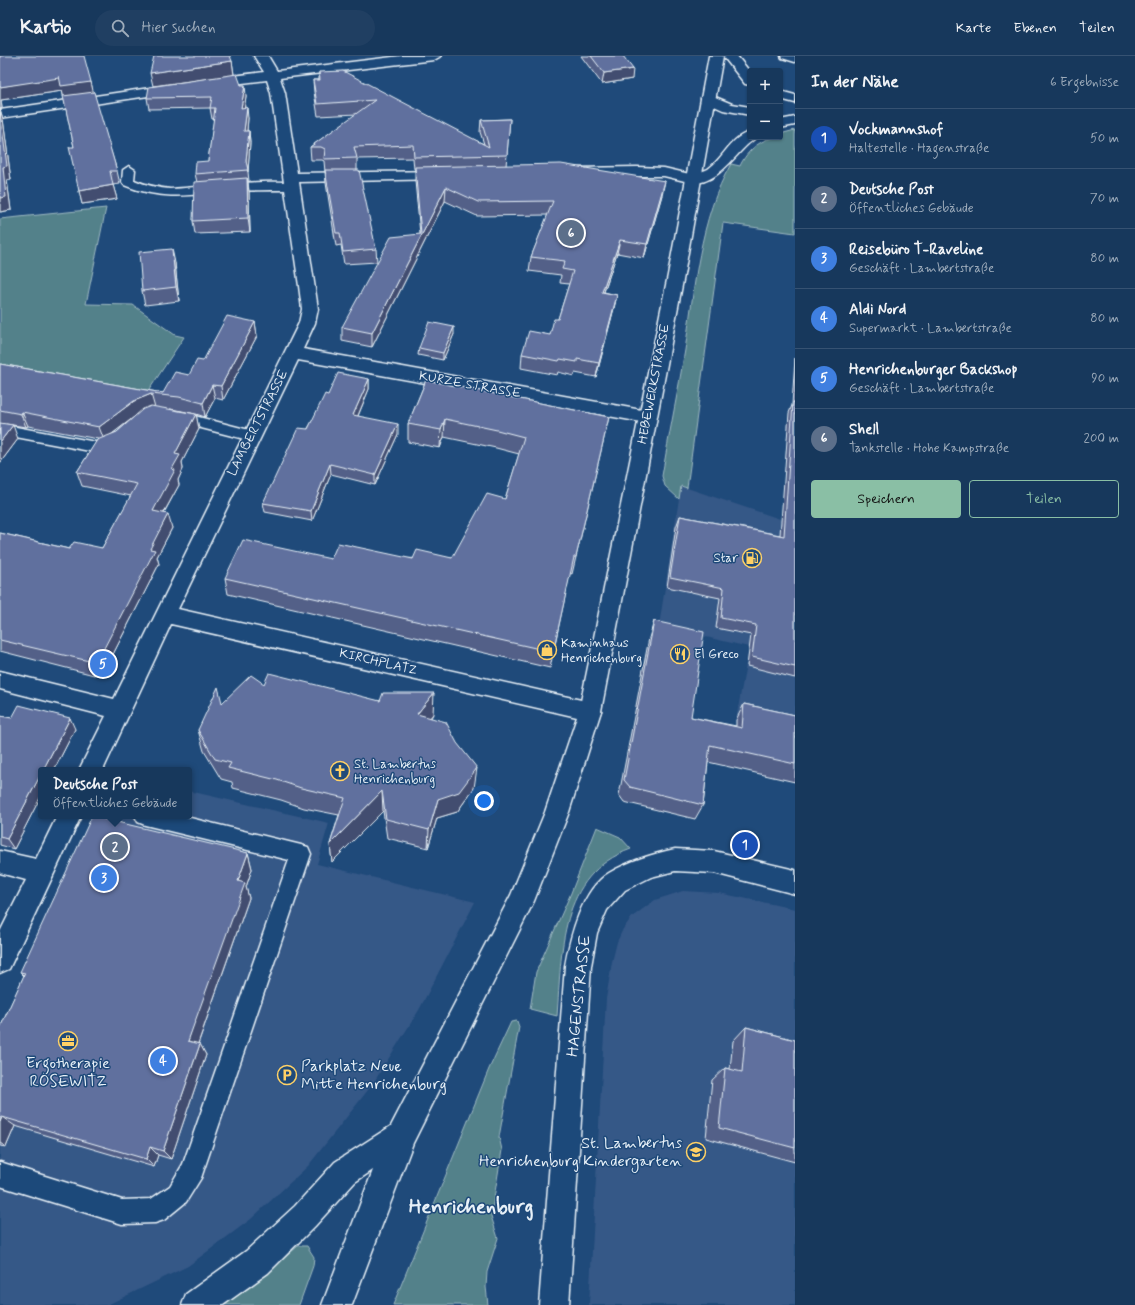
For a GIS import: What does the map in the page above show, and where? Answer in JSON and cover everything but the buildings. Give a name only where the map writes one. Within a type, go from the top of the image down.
[{"type":"main road","name":"LAMBERTSTRASSE","points":[[93,767],[213,514],[294,353],[307,323],[310,309],[278,93],[272,76],[260,56]]},
{"type":"main road","points":[[0,114],[194,85],[272,76],[407,57],[434,56]]},
{"type":"main road","name":"HEBEWERKSTRASSE","points":[[337,1305],[401,1136],[520,902],[557,812],[590,711],[694,179],[716,56]]},
{"type":"main road","points":[[730,56],[747,77]]},
{"type":"main road","points":[[783,96],[795,99]]},
{"type":"main road","points":[[708,98],[747,101]]},
{"type":"main road","points":[[708,98],[728,107],[747,111]]},
{"type":"main road","points":[[783,103],[795,104]]},
{"type":"main road","points":[[783,115],[795,116]]},
{"type":"main road","points":[[783,123],[795,121]]},
{"type":"main road","points":[[560,172],[664,172],[694,179],[713,172],[743,140],[747,138]]},
{"type":"main road","points":[[292,182],[458,174]]},
{"type":"main road","name":"KURZE STRASSE","points":[[294,353],[647,417]]},
{"type":"main road","name":"KIRCHPLATZ","points":[[166,614],[590,711]]},
{"type":"main road","points":[[0,680],[121,710]]},
{"type":"main road","points":[[0,960],[68,819]]},
{"type":"main road","name":"HAGENSTRASSE","points":[[554,1305],[578,966],[584,933],[598,902],[616,882],[647,867],[675,860],[714,862],[795,882]]},
{"type":"main road","points":[[0,862],[42,872]]},
{"type":"main road","points":[[197,1305],[257,1262],[305,1216],[345,1172],[401,1136]]},
{"type":"lane","points":[[786,56],[795,59]]},
{"type":"lane","points":[[129,170],[128,182],[140,188],[172,194],[292,182]]},
{"type":"lane","points":[[162,414],[252,436]]},
{"type":"lane","points":[[0,429],[102,448],[116,444],[126,434]]},
{"type":"lane","points":[[0,1174],[122,1212],[154,1211],[178,1194],[193,1170],[301,854],[157,819]]},
{"type":"shaded area","points":[[681,486],[795,524],[795,758],[734,744],[736,720],[749,647],[659,626]]},
{"type":"shaded area","points":[[192,792],[329,823],[317,864],[475,902],[419,1010],[372,1085],[308,1166],[251,1219],[188,1266],[107,1305],[0,1305],[0,1065],[42,936],[98,819],[192,819]]},
{"type":"shaded area","name":"St. Lambertus Henrichenburg Kindergarten","points":[[683,891],[719,893],[795,909],[795,1305],[589,1305],[606,999],[612,962],[617,942],[623,929],[632,917],[655,900]]},
{"type":"green space","points":[[795,130],[795,233],[723,223],[687,488],[681,486],[679,499],[665,486],[662,476],[685,350],[695,279],[705,230],[720,185],[731,164],[740,166],[751,150],[756,146],[766,140],[783,140],[783,133]]},
{"type":"green space","points":[[106,208],[86,304],[133,305],[175,335],[184,337],[143,399],[0,376],[0,219]]},
{"type":"green space","points":[[597,827],[620,837],[631,849],[607,861],[589,877],[577,896],[568,918],[563,942],[557,1016],[530,1009],[536,972],[571,893]]},
{"type":"green space","points":[[517,1021],[519,1027],[499,1137],[502,1150],[491,1216],[498,1238],[487,1272],[486,1287],[488,1305],[393,1305],[489,1069],[511,1022]]},
{"type":"green space","points":[[298,1246],[307,1246],[314,1257],[313,1266],[299,1305],[223,1305],[252,1286]]},
{"type":"place","name":"Shell","points":[[571,233]]},
{"type":"place","name":"Star","points":[[752,558]]},
{"type":"place","name":"Kaminhaus Henrichenburg","points":[[547,650]]},
{"type":"place","name":"El Greco","points":[[680,654]]},
{"type":"place","name":"Henrichenburger Backshop","points":[[103,664]]},
{"type":"place","name":"St. Lambertus Henrichenburg","points":[[340,771]]},
{"type":"place","name":"Vockmannshof","points":[[745,845]]},
{"type":"place","name":"Deutsche Post","points":[[115,847]]},
{"type":"place","name":"Reisebüro T-Raveline","points":[[104,878]]},
{"type":"place","name":"Ergotherapie ROSEWITZ","points":[[68,1041]]},
{"type":"place","name":"Aldi Nord","points":[[163,1061]]},
{"type":"place","name":"Parkplatz Neue Mitte Henrichenburg","points":[[287,1075]]},
{"type":"place","name":"St. Lambertus Henrichenburg Kindergarten","points":[[696,1152]]},
{"type":"district","name":"Henrichenburg","points":[[471,1207]]}]
